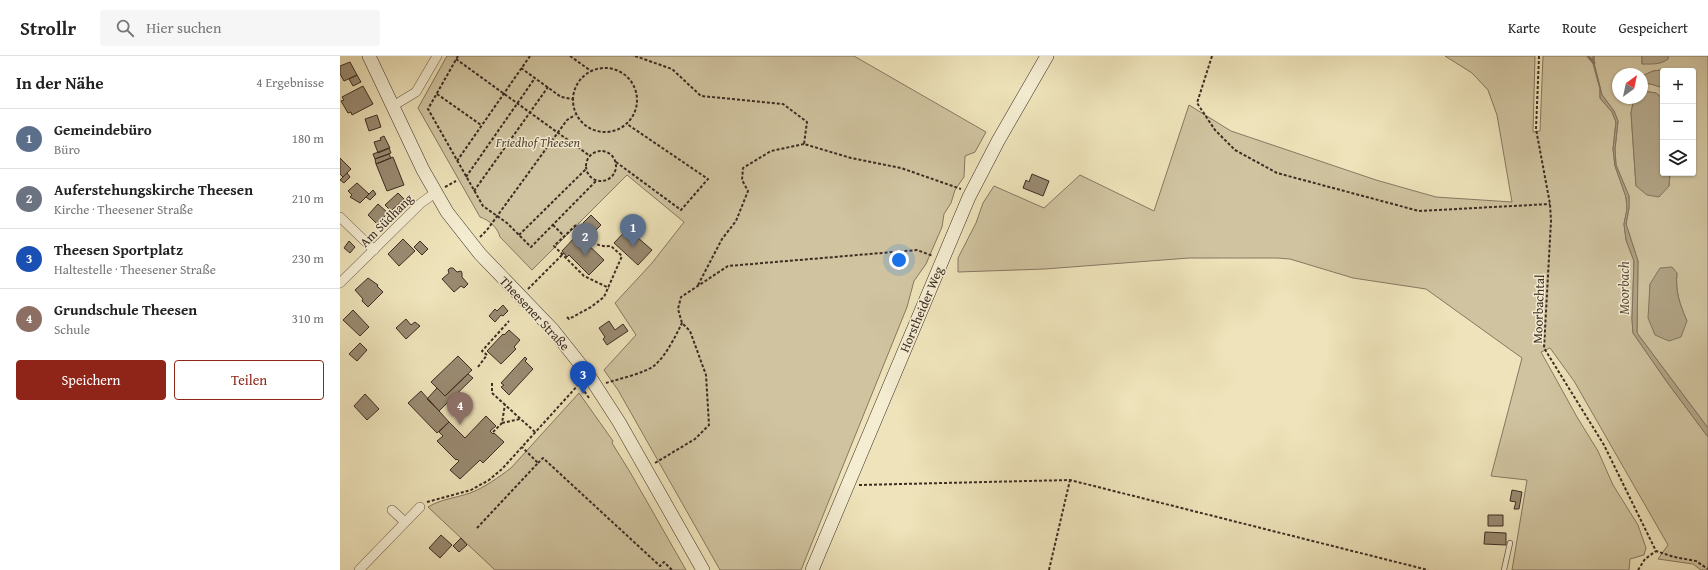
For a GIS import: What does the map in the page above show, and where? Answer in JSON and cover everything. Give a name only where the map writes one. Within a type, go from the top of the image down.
[{"type":"street","name":"Theesener Straße","points":[[369,56],[435,193],[447,212],[472,244],[566,345],[588,374],[646,468],[703,570]]},
{"type":"street","points":[[393,106],[416,92],[437,56]]},
{"type":"street","name":"Horstheider Weg","points":[[812,570],[971,192],[1047,56]]},
{"type":"street","name":"Am Südhang","points":[[340,284],[420,203],[435,193]]},
{"type":"street","points":[[340,217],[374,250]]},
{"type":"street","points":[[359,570],[420,507]]},
{"type":"street","points":[[392,510],[404,522]]},
{"type":"lane","points":[[1504,570],[1510,543]]},
{"type":"path","points":[[458,56],[428,109],[483,206],[498,216],[531,247],[596,181]]},
{"type":"path","points":[[457,161],[530,56]]},
{"type":"path","points":[[570,56],[591,71]]},
{"type":"path","points":[[635,56],[672,69],[701,96],[783,104],[807,122],[804,144]]},
{"type":"path","points":[[1212,56],[1197,103],[1215,130],[1235,150],[1277,173],[1419,211],[1550,204]]},
{"type":"path","name":"Moorbachtal","points":[[1539,56],[1536,129],[1550,204],[1551,221],[1544,348],[1604,444],[1656,551]]},
{"type":"path","points":[[456,59],[590,156]]},
{"type":"path","points":[[521,68],[561,97],[573,99]]},
{"type":"path","points":[[605,68],[616,70],[625,75],[637,94],[637,105],[634,116],[627,124],[612,132],[603,133],[587,128],[576,115],[572,104],[573,99],[573,93],[577,83],[584,75],[591,71],[605,68]]},
{"type":"path","points":[[466,177],[535,78]]},
{"type":"path","points":[[474,191],[548,87]]},
{"type":"path","points":[[437,94],[482,126]]},
{"type":"path","points":[[472,244],[487,230],[498,216],[568,120],[576,115]]},
{"type":"path","points":[[616,162],[616,170],[611,179],[602,182],[596,181],[589,177],[586,169],[587,160],[590,156],[599,151],[604,151],[612,156],[616,162],[681,210],[708,179],[627,124]]},
{"type":"path","points":[[698,286],[722,239],[736,221],[748,191],[742,180],[743,168],[772,151],[804,144],[852,158],[901,168],[971,192]]},
{"type":"path","points":[[519,235],[586,169]]},
{"type":"path","points":[[553,225],[564,236]]},
{"type":"path","points":[[576,225],[554,246],[584,276],[609,288]]},
{"type":"path","points":[[567,317],[569,319],[597,303],[604,297],[622,256],[611,246],[603,247],[589,238]]},
{"type":"path","points":[[646,468],[695,439],[709,425],[706,375],[690,331],[682,323],[678,309],[681,297],[728,266],[917,250],[942,258]]},
{"type":"path","points":[[521,296],[563,254]]},
{"type":"path","points":[[478,367],[487,355],[482,351],[509,321]]},
{"type":"path","points":[[596,386],[638,373],[655,365],[671,343],[682,323]]},
{"type":"path","points":[[420,507],[436,499],[472,490],[489,480],[502,469],[588,374]]},
{"type":"path","points":[[492,383],[492,393],[535,432]]},
{"type":"path","points":[[502,423],[505,404]]},
{"type":"path","points":[[493,432],[502,423],[520,419]]},
{"type":"path","points":[[522,447],[538,463]]},
{"type":"path","points":[[477,528],[543,458],[660,566],[664,562],[672,570]]},
{"type":"path","points":[[848,485],[1070,480],[1428,570]]},
{"type":"path","points":[[1048,570],[1070,480]]},
{"type":"path","points":[[1638,570],[1645,560],[1656,551],[1674,557],[1696,561],[1708,569]]},
{"type":"green space","name":"Friedhof Theesen","points":[[447,56],[854,56],[986,132],[975,152],[965,156],[964,177],[955,190],[951,203],[944,214],[942,227],[926,264],[914,281],[907,307],[801,570],[720,570],[618,390],[604,370],[636,335],[615,303],[652,263],[684,222],[627,175],[532,270],[500,237],[493,225],[480,217],[418,108]]},
{"type":"green space","points":[[1445,56],[1535,56],[1533,132],[1540,131],[1543,56],[1593,56],[1593,63],[1600,89],[1600,98],[1612,112],[1616,122],[1613,149],[1615,166],[1626,197],[1627,209],[1624,224],[1626,240],[1634,261],[1633,333],[1708,437],[1708,570],[1701,570],[1693,564],[1658,559],[1668,545],[1574,381],[1550,348],[1541,352],[1577,417],[1598,451],[1613,485],[1638,525],[1646,548],[1644,555],[1630,559],[1629,570],[1512,570],[1527,480],[1491,476],[1522,358],[1426,289],[1353,278],[1290,259],[1277,258],[1189,258],[1045,269],[958,272],[958,258],[976,223],[983,203],[994,186],[1044,208],[1080,175],[1154,211],[1189,105],[1231,131],[1376,180],[1436,197],[1512,202],[1497,115],[1488,90],[1472,73]]},
{"type":"green space","points":[[1594,56],[1642,56],[1642,64],[1668,59],[1668,56],[1708,56],[1708,428],[1637,333],[1638,261],[1626,224],[1629,208],[1629,196],[1616,165],[1615,149],[1618,121],[1614,111],[1602,95],[1594,63]],"holes":[[[1677,273],[1677,286],[1682,309],[1687,321],[1650,300],[1650,284]]]},
{"type":"green space","points":[[1648,84],[1660,87],[1660,96],[1656,93],[1648,92]]},
{"type":"green space","points":[[579,393],[613,441],[612,443],[686,570],[495,570],[428,507],[438,502],[475,491],[511,468]]},
{"type":"shaded area","points":[[1593,56],[1602,95],[1614,111],[1618,121],[1615,149],[1616,165],[1629,196],[1629,208],[1626,224],[1638,261],[1637,333],[1708,428],[1708,437],[1633,333],[1634,261],[1626,240],[1624,224],[1627,209],[1626,197],[1615,166],[1613,149],[1616,122],[1612,112],[1600,98],[1600,89],[1593,63]]},
{"type":"shaded area","points":[[1642,56],[1668,56],[1668,59],[1659,63],[1642,64]]},
{"type":"shaded area","points":[[1660,70],[1660,87],[1648,84],[1648,73]]},
{"type":"shaded area","points":[[1648,92],[1656,93],[1660,96],[1660,176],[1670,176],[1669,186],[1659,197],[1647,195],[1636,186],[1631,113],[1633,104],[1648,104]]},
{"type":"shaded area","points":[[1672,267],[1677,273],[1679,298],[1687,321],[1681,337],[1669,341],[1655,335],[1648,318],[1650,284],[1660,268]]},
{"type":"building","points":[[350,62],[357,75],[344,81],[340,74],[340,66]]},
{"type":"building","points":[[357,75],[361,82],[353,86],[349,79]]},
{"type":"building","points":[[363,86],[373,104],[352,115],[351,112],[348,113],[341,101],[344,100],[342,97]]},
{"type":"building","points":[[377,115],[381,127],[369,131],[365,119]]},
{"type":"building","points":[[384,136],[390,148],[378,153],[374,142],[381,140],[380,138]]},
{"type":"building","points":[[389,148],[391,153],[375,159],[373,154]]},
{"type":"building","points":[[389,154],[391,158],[376,164],[375,159]]},
{"type":"building","points":[[393,157],[404,185],[387,191],[376,164]]},
{"type":"building","points":[[340,158],[351,169],[343,177],[340,174]]},
{"type":"building","points":[[347,173],[350,177],[344,183],[340,180]]},
{"type":"building","points":[[1032,174],[1049,181],[1043,196],[1023,188],[1026,180],[1029,182]]},
{"type":"building","points":[[357,183],[369,194],[360,203],[350,197],[352,195],[348,191]]},
{"type":"building","points":[[373,190],[376,194],[370,200],[366,197]]},
{"type":"building","points":[[398,193],[404,199],[391,211],[385,205]]},
{"type":"building","points":[[378,204],[388,213],[377,224],[368,215]]},
{"type":"building","points":[[591,215],[601,225],[593,233],[583,223]]},
{"type":"building","points":[[632,224],[641,232],[637,237],[652,250],[638,265],[614,243]]},
{"type":"building","points":[[588,228],[592,232],[584,240],[580,237]]},
{"type":"building","points":[[576,236],[578,238],[580,237],[604,260],[589,275],[569,255],[567,257],[562,251]]},
{"type":"building","points":[[403,239],[415,251],[399,266],[388,254]]},
{"type":"building","points":[[349,241],[355,247],[350,253],[344,248]]},
{"type":"building","points":[[420,241],[428,249],[422,255],[414,247]]},
{"type":"building","points":[[453,268],[457,272],[461,271],[462,277],[468,284],[464,288],[461,286],[454,292],[442,279],[449,273],[448,270]]},
{"type":"building","points":[[368,278],[378,285],[377,286],[383,292],[368,307],[355,290]]},
{"type":"building","points":[[503,305],[508,311],[503,316],[501,315],[495,322],[489,316],[495,309],[497,311]]},
{"type":"building","points":[[353,310],[369,327],[360,336],[343,320]]},
{"type":"building","points":[[406,319],[411,325],[415,322],[420,326],[406,339],[396,328]]},
{"type":"building","points":[[609,321],[615,330],[623,324],[628,331],[607,345],[603,339],[605,337],[599,328]]},
{"type":"building","points":[[509,330],[520,340],[514,347],[516,349],[501,364],[487,351],[503,334],[504,335]]},
{"type":"building","points":[[360,343],[367,350],[357,361],[349,354]]},
{"type":"building","points":[[458,356],[472,370],[445,396],[431,382]]},
{"type":"building","points":[[525,357],[527,359],[525,361],[533,369],[509,395],[501,387],[504,385],[501,383]]},
{"type":"building","points":[[468,374],[473,378],[439,411],[427,399],[437,388],[445,396]]},
{"type":"building","points":[[421,391],[449,422],[437,433],[408,403]]},
{"type":"building","points":[[365,394],[379,409],[367,420],[354,406]]},
{"type":"building","points":[[486,416],[496,426],[490,431],[504,442],[483,463],[480,460],[460,479],[450,470],[459,461],[457,459],[456,460],[437,441],[443,436],[439,432],[449,422],[465,438]]},
{"type":"building","points":[[1512,490],[1522,492],[1519,509],[1514,509],[1516,502],[1510,501]]},
{"type":"building","points":[[1488,515],[1503,515],[1503,526],[1488,526]]},
{"type":"building","points":[[1485,532],[1506,533],[1506,545],[1484,544]]},
{"type":"building","points":[[441,535],[452,545],[440,558],[429,548]]},
{"type":"building","points":[[461,538],[467,545],[459,552],[453,546]]},
{"type":"waterway","name":"Moorbach","points":[[1588,56],[1594,63]]},
{"type":"place","name":"Gemeindebüro","points":[[633,247]]},
{"type":"place","name":"Auferstehungskirche Theesen","points":[[585,256]]},
{"type":"place","name":"Theesen Sportplatz","points":[[583,394]]},
{"type":"place","name":"Grundschule Theesen","points":[[460,425]]}]
